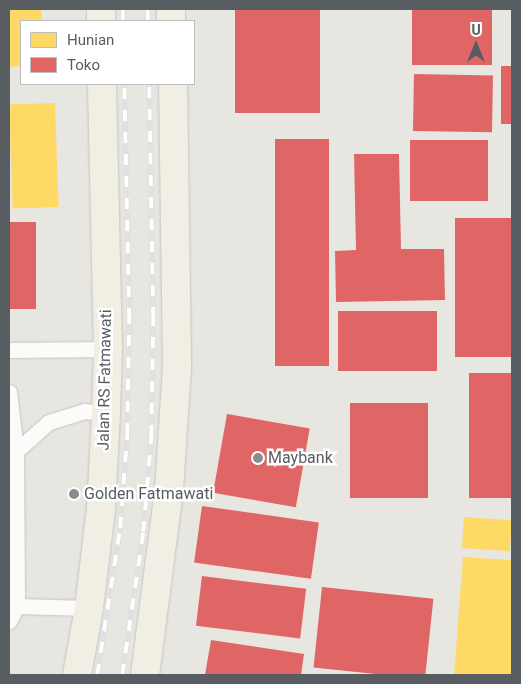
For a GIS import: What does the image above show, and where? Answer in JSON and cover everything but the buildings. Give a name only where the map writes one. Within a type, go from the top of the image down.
[{"type":"main road","name":"Jalan RS Fatmawati","points":[[76,675],[89,608],[101,509],[106,413],[108,349],[102,85]]},
{"type":"main road","points":[[145,675],[169,490],[177,366],[173,85]]},
{"type":"lane","points":[[9,350],[108,349]]},
{"type":"lane","points":[[9,392],[16,451],[16,606],[9,621]]},
{"type":"lane","points":[[16,451],[58,419],[84,411],[106,413]]},
{"type":"lane","points":[[16,606],[89,608]]},
{"type":"railway","points":[[123,9],[123,20]]},
{"type":"railway","points":[[148,9],[148,20]]},
{"type":"railway","points":[[97,675],[120,528],[127,434],[129,319],[124,85]]},
{"type":"railway","points":[[122,675],[143,532],[151,436],[153,318],[149,85]]},
{"type":"place","name":"Maybank","points":[[258,458]]},
{"type":"place","name":"Golden Fatmawati","points":[[74,494]]}]
